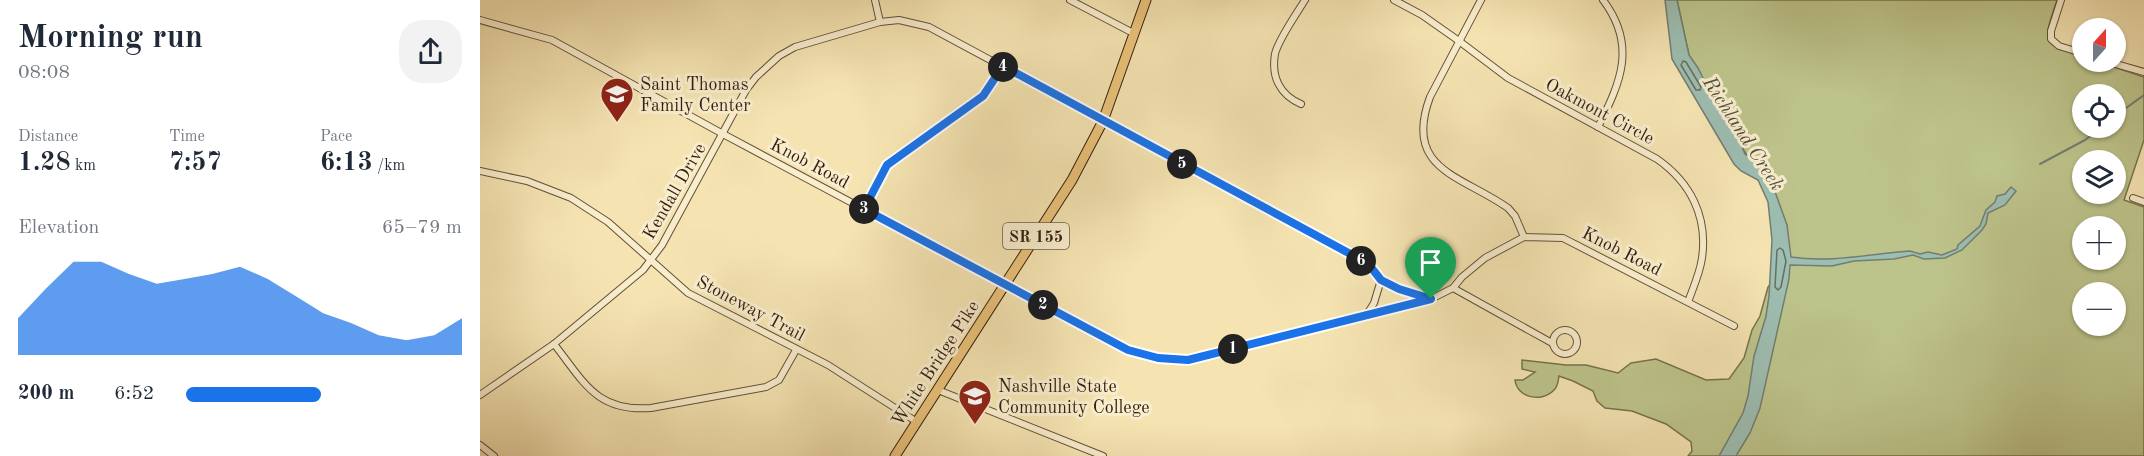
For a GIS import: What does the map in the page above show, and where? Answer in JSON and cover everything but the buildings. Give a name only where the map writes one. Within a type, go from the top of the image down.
[{"type":"main road","name":"White Bridge Pike","points":[[895,456],[1072,180],[1102,121],[1146,0]]},
{"type":"street","points":[[876,0],[880,22]]},
{"type":"street","points":[[1070,0],[1135,34]]},
{"type":"street","points":[[1300,104],[1285,95],[1276,81],[1275,54],[1305,0]]},
{"type":"street","name":"Oakmont Circle","points":[[1394,0],[1460,41],[1508,78],[1657,159],[1672,170],[1690,191],[1703,231],[1702,260],[1688,302]]},
{"type":"street","points":[[1481,0],[1430,97],[1421,130],[1428,154],[1449,175],[1508,208],[1515,216],[1524,237]]},
{"type":"street","points":[[1598,127],[1616,92],[1621,75],[1623,50],[1618,24],[1604,0]]},
{"type":"street","points":[[2061,0],[2051,32],[2054,42],[2072,49]]},
{"type":"street","name":"Knob Road","points":[[480,20],[552,40],[1128,350],[1158,358],[1188,360],[1431,299],[1453,288],[1462,277],[1485,258],[1524,237],[1563,238],[1734,326]]},
{"type":"street","name":"Kendall Drive","points":[[480,394],[554,344],[633,281],[662,245],[746,90],[756,77],[779,56],[795,47],[880,22],[899,20],[929,27],[1356,257],[1370,266],[1381,280],[1399,289],[1431,299]]},
{"type":"street","points":[[864,209],[887,165],[983,96],[1003,66]]},
{"type":"street","points":[[2126,67],[2144,72]]},
{"type":"street","name":"Stoneway Trail","points":[[480,171],[527,181],[571,198],[608,222],[688,293],[828,365],[917,422]]},
{"type":"street","points":[[2133,198],[2144,202]]},
{"type":"street","points":[[1366,316],[1374,303],[1381,280]]},
{"type":"street","points":[[1453,288],[1552,343]]},
{"type":"street","points":[[554,344],[596,395],[609,403],[634,409],[766,387],[779,380],[796,350]]},
{"type":"street","points":[[938,390],[1103,456]]},
{"type":"street","points":[[480,446],[494,456]]},
{"type":"green space","points":[[1677,0],[2057,0],[2049,24],[2048,38],[2058,47],[2072,53],[2072,72],[2126,71],[2144,77],[2144,140],[2126,194],[2126,150],[2072,150],[2072,204],[2126,204],[2126,201],[2144,207],[2144,456],[1688,456],[1692,451],[1691,442],[1666,424],[1632,411],[1605,408],[1597,401],[1593,391],[1573,381],[1559,376],[1555,389],[1543,396],[1531,397],[1520,391],[1515,380],[1523,380],[1535,372],[1522,369],[1522,360],[1586,365],[1618,373],[1631,363],[1656,359],[1706,380],[1729,379],[1744,358],[1768,287],[1787,263],[1787,225],[1689,55]]},
{"type":"water","points":[[1665,0],[1677,0],[1689,55],[1745,154],[1765,170],[1773,186],[1787,225],[1791,257],[1836,259],[1910,251],[1942,255],[1957,249],[1958,245],[1980,226],[1986,210],[1995,202],[1997,196],[2005,194],[2011,187],[2016,191],[2005,205],[1988,213],[1982,230],[1962,250],[1945,258],[1924,259],[1913,255],[1894,259],[1854,261],[1832,266],[1790,265],[1789,279],[1760,408],[1750,433],[1736,456],[1719,456],[1743,413],[1754,356],[1766,316],[1772,240],[1768,202],[1758,180],[1741,171],[1734,164],[1672,59]]},
{"type":"waterway","points":[[2126,108],[2144,95]]},
{"type":"waterway","points":[[2040,164],[2088,138]]},
{"type":"place","name":"Saint Thomas Family Center","points":[[617,123]]},
{"type":"place","name":"Nashville State Community College","points":[[975,425]]},
{"type":"route","points":[[1003,66],[1356,257],[1370,266],[1381,280],[1399,289],[1431,299],[1188,360],[1158,358],[1128,350],[864,209],[887,165],[983,96],[1003,66]]},
{"type":"water label","name":"Richland Creek","points":[[1744,133]]}]
